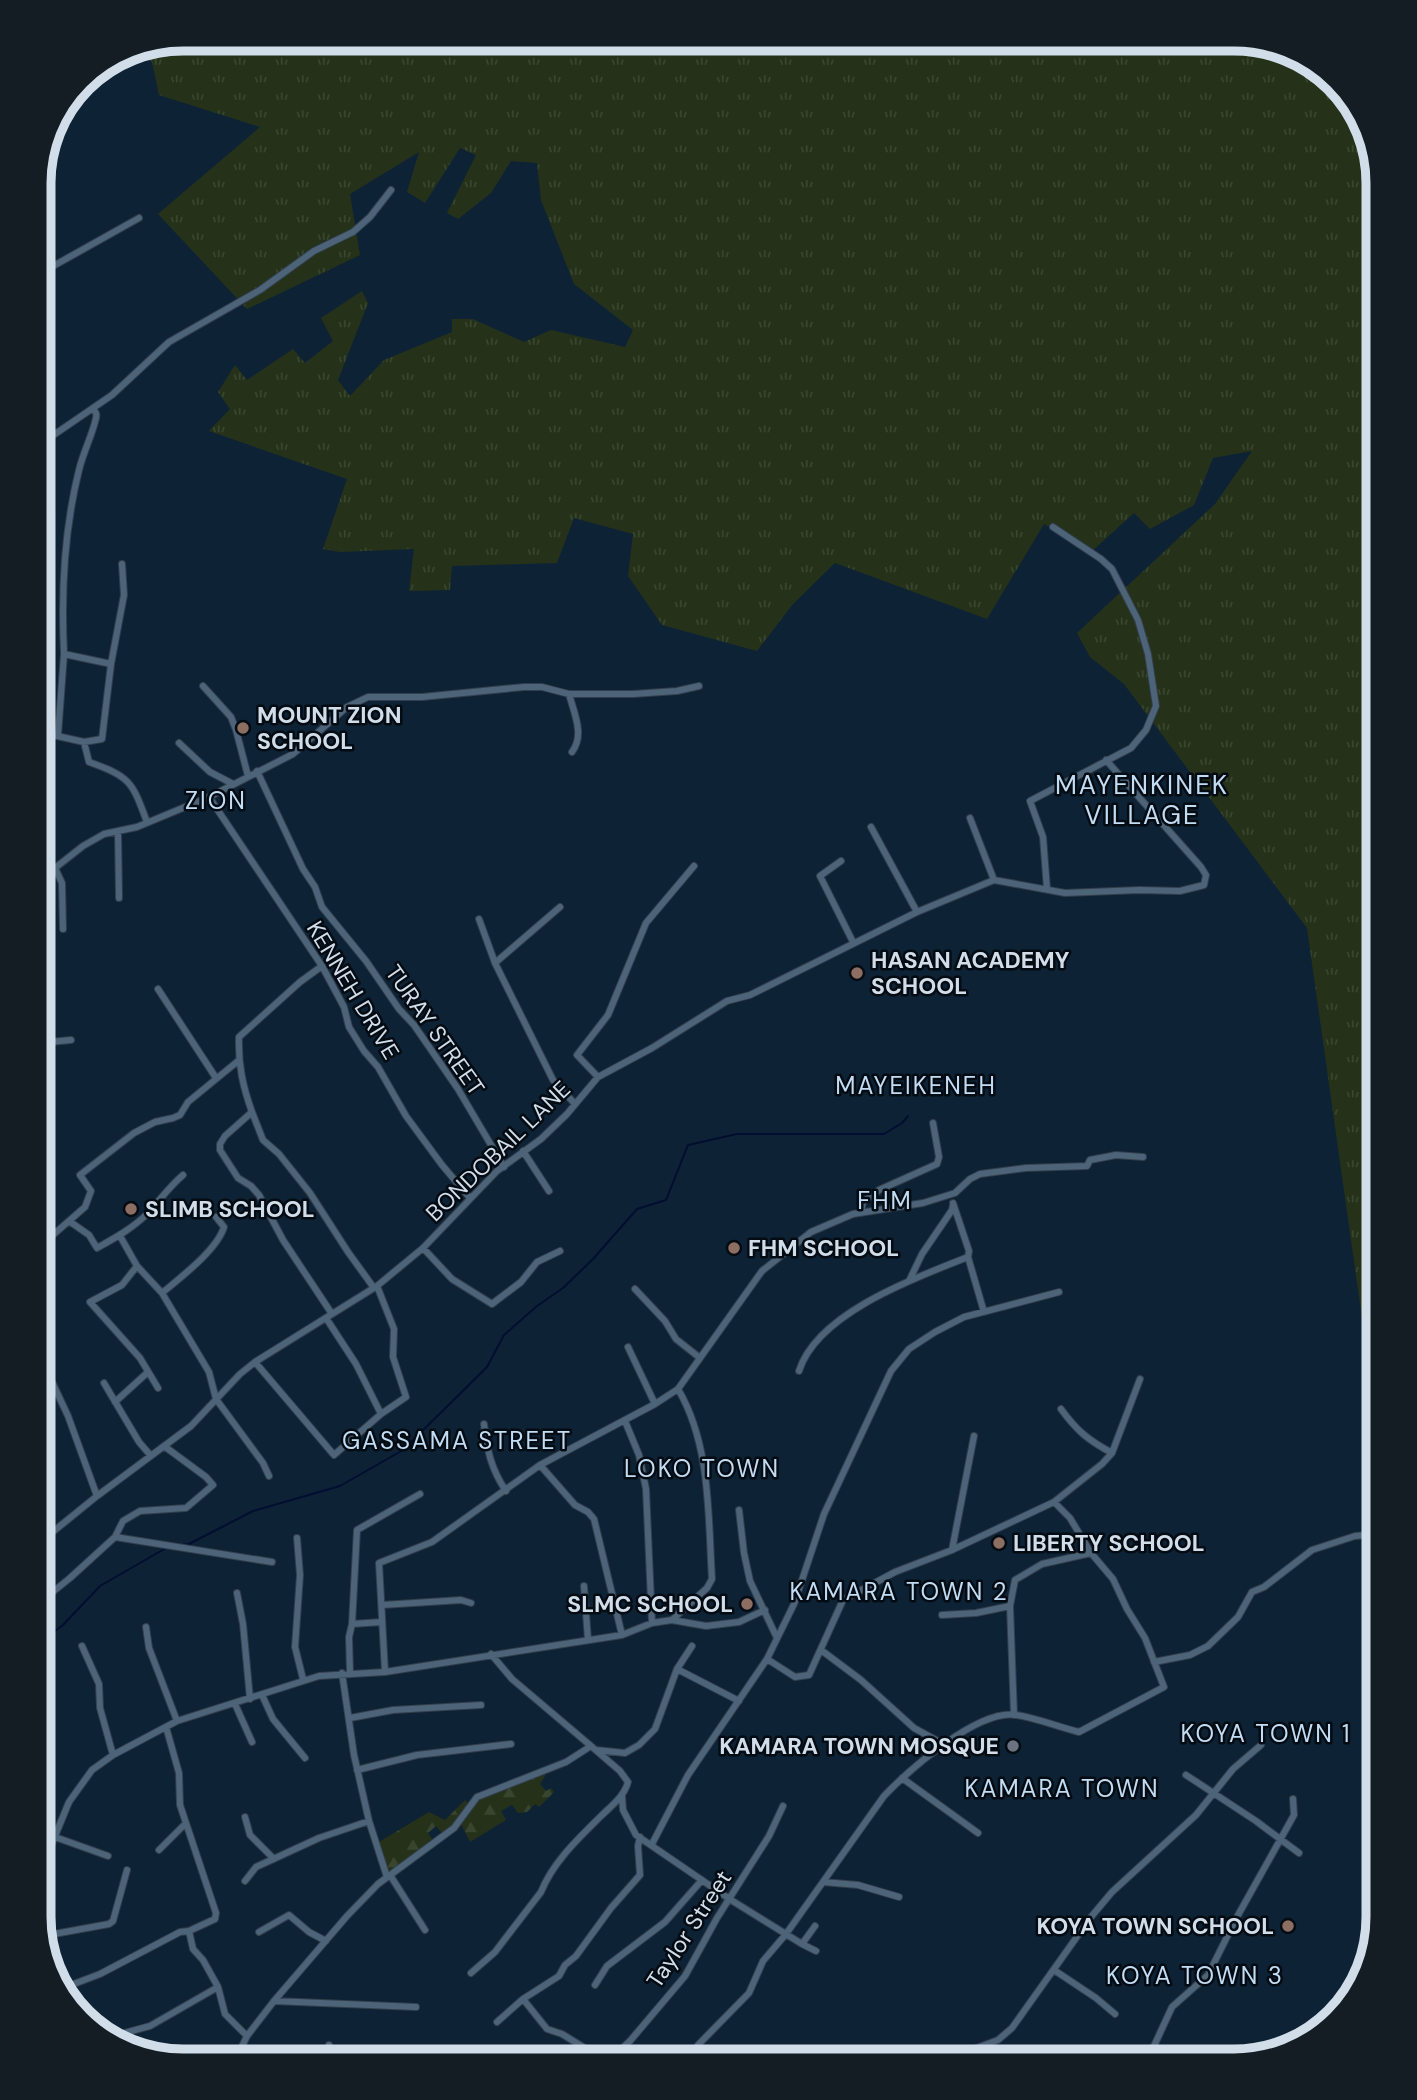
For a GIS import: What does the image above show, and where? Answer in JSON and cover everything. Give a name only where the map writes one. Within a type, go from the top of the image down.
[{"type":"street","points":[[51,438],[112,395],[169,342],[260,290],[314,251],[353,232],[370,217],[391,190]]},
{"type":"street","points":[[51,267],[139,218]]},
{"type":"street","points":[[58,735],[64,654],[61,614],[65,548],[76,479],[96,418],[93,408]]},
{"type":"street","points":[[1047,889],[1043,836],[1030,801],[1131,748],[1146,730],[1156,706],[1148,654],[1138,620],[1112,569],[1054,527]]},
{"type":"street","points":[[51,734],[84,743],[102,739],[111,664],[124,595],[122,564]]},
{"type":"street","points":[[64,654],[111,664]]},
{"type":"street","points":[[203,686],[231,717],[248,776]]},
{"type":"street","points":[[51,869],[104,834],[147,822],[209,797],[293,754],[347,707],[368,697],[422,697],[524,687],[542,687],[569,694],[677,691],[699,686]]},
{"type":"street","points":[[569,694],[580,736],[572,752]]},
{"type":"street","points":[[84,743],[89,762],[114,771],[134,787],[147,822]]},
{"type":"street","points":[[179,743],[210,772],[233,785]]},
{"type":"street","points":[[970,818],[994,880],[1065,893],[1180,891],[1200,887],[1206,881],[1201,867],[1105,760]]},
{"type":"street","name":"TURAY STREET","points":[[257,771],[303,869],[315,887],[322,907],[414,1025],[458,1089],[505,1167]]},
{"type":"street","name":"KENNEH DRIVE","points":[[209,797],[322,966],[344,1007],[349,1027],[364,1051],[378,1067],[418,1133],[470,1198]]},
{"type":"street","points":[[871,827],[916,912]]},
{"type":"street","points":[[118,831],[119,898]]},
{"type":"street","points":[[841,861],[820,876],[853,942]]},
{"type":"street","points":[[598,1077],[577,1055],[608,1015],[646,923],[694,866]]},
{"type":"street","points":[[55,868],[62,883],[63,929]]},
{"type":"street","name":"BONDOBAIL LANE","points":[[51,1533],[191,1426],[255,1362],[375,1287],[423,1248],[470,1198],[541,1139],[598,1077],[652,1048],[727,1001],[750,995],[916,912],[994,880]]},
{"type":"street","points":[[495,964],[559,907]]},
{"type":"street","points":[[479,919],[495,964],[553,1080],[575,1104]]},
{"type":"street","points":[[255,1362],[334,1455],[405,1397],[393,1357],[394,1329],[375,1287],[310,1194],[279,1154],[263,1140],[242,1085],[238,1060],[239,1037],[300,982],[322,966]]},
{"type":"street","points":[[158,989],[216,1078]]},
{"type":"street","points":[[51,1041],[71,1040]]},
{"type":"street","points":[[51,1237],[85,1207],[91,1191],[80,1175],[134,1133],[155,1122],[180,1115],[188,1102],[238,1060]]},
{"type":"street","points":[[253,1112],[225,1136],[220,1150],[238,1178],[259,1195],[356,1364],[381,1414]]},
{"type":"street","points":[[861,1212],[863,1202],[879,1190],[937,1164],[939,1157],[933,1123]]},
{"type":"street","points":[[523,1152],[549,1191]]},
{"type":"street","points":[[385,1672],[380,1562],[432,1542],[540,1465],[656,1404],[678,1389],[762,1271],[811,1232],[861,1212],[923,1203],[955,1192],[980,1174],[1026,1168],[1087,1166],[1090,1160],[1116,1155],[1143,1157]]},
{"type":"street","points":[[69,1221],[89,1235],[97,1248],[120,1236],[148,1212],[167,1188],[183,1175]]},
{"type":"street","points":[[910,1279],[922,1254],[952,1210],[955,1192]]},
{"type":"street","points":[[953,1203],[970,1251],[968,1256],[984,1312]]},
{"type":"street","points":[[162,1293],[221,1237],[224,1227],[216,1217]]},
{"type":"street","points":[[120,1236],[137,1266],[162,1293],[209,1372],[216,1399],[263,1463],[269,1476]]},
{"type":"street","points":[[423,1248],[452,1279],[492,1304],[521,1282],[537,1262],[560,1251]]},
{"type":"street","points":[[799,1371],[803,1359],[837,1322],[878,1295],[968,1256]]},
{"type":"street","points":[[137,1266],[122,1285],[88,1305],[140,1358],[158,1388]]},
{"type":"street","points":[[635,1289],[665,1321],[676,1339],[700,1358]]},
{"type":"street","points":[[652,1844],[688,1775],[767,1659],[794,1604],[824,1514],[891,1371],[909,1349],[964,1317],[1059,1292]]},
{"type":"street","points":[[628,1347],[656,1404]]},
{"type":"street","points":[[115,1402],[148,1372]]},
{"type":"street","points":[[767,1659],[795,1678],[809,1675],[843,1600],[895,1572],[952,1550],[1054,1502],[1112,1453],[1140,1379]]},
{"type":"street","points":[[51,1381],[68,1416],[97,1496]]},
{"type":"street","points":[[104,1383],[139,1442],[151,1456]]},
{"type":"street","points":[[672,1620],[712,1579],[709,1513],[702,1454],[690,1413],[678,1389]]},
{"type":"street","points":[[1061,1409],[1076,1429],[1112,1453]]},
{"type":"street","points":[[625,1421],[639,1455],[646,1489],[652,1623]]},
{"type":"street","points":[[484,1424],[489,1461],[506,1491]]},
{"type":"street","points":[[952,1550],[974,1436]]},
{"type":"street","points":[[51,1593],[115,1537],[123,1521],[140,1511],[186,1508],[213,1485],[164,1446]]},
{"type":"street","points":[[540,1465],[575,1505],[594,1519],[622,1635]]},
{"type":"street","points":[[420,1494],[357,1530],[352,1624],[346,1673],[357,1770],[369,1821],[389,1876],[425,1930]]},
{"type":"street","points":[[698,2045],[749,1993],[763,1961],[786,1934],[884,1796],[943,1744],[997,1716],[1014,1715],[1079,1732],[1164,1687],[1145,1638],[1127,1609],[1113,1578],[1091,1553],[1070,1518],[1054,1502]]},
{"type":"street","points":[[739,1510],[750,1581],[776,1632],[776,1641]]},
{"type":"street","points":[[1154,1662],[1190,1654],[1208,1646],[1238,1617],[1252,1592],[1264,1587],[1312,1550],[1366,1535]]},
{"type":"street","points":[[115,1537],[272,1562]]},
{"type":"street","points":[[297,1538],[300,1575],[295,1647],[303,1679]]},
{"type":"street","points":[[1014,1715],[1010,1606],[1015,1580],[1042,1564],[1091,1553]]},
{"type":"street","points":[[584,1586],[588,1640]]},
{"type":"street","points":[[237,1593],[243,1624],[250,1699]]},
{"type":"street","points":[[382,1605],[461,1600],[471,1604]]},
{"type":"street","points":[[942,1615],[976,1613],[1010,1606]]},
{"type":"street","points":[[51,1846],[69,1802],[92,1770],[113,1755],[177,1721],[250,1699],[303,1679],[346,1673],[385,1672],[622,1635],[652,1623],[672,1620],[706,1626],[739,1622],[765,1610]]},
{"type":"street","points":[[352,1624],[382,1622]]},
{"type":"street","points":[[146,1627],[149,1648],[177,1721]]},
{"type":"street","points":[[82,1646],[99,1684],[100,1708],[113,1755]]},
{"type":"street","points":[[241,2049],[247,2036],[274,2001],[347,1916],[389,1876],[454,1828],[477,1797],[566,1762],[593,1748],[625,1754],[639,1745],[655,1729],[677,1670],[692,1646]]},
{"type":"street","points":[[821,1650],[861,1680],[914,1728],[943,1744]]},
{"type":"street","points":[[471,1973],[495,1952],[541,1892],[546,1880],[569,1849],[621,1796],[628,1782],[620,1771],[512,1679],[491,1654]]},
{"type":"street","points":[[677,1670],[739,1702]]},
{"type":"street","points":[[261,1695],[273,1719],[305,1758]]},
{"type":"street","points":[[235,1704],[252,1742]]},
{"type":"street","points":[[350,1718],[394,1710],[481,1705]]},
{"type":"street","points":[[70,1986],[100,1974],[180,1932],[189,1931],[215,1919],[216,1913],[199,1857],[180,1805],[179,1773],[166,1727]]},
{"type":"street","points":[[357,1770],[418,1755],[511,1744]]},
{"type":"street","points":[[975,2049],[998,2040],[1012,2028],[1091,1917],[1112,1892],[1196,1815],[1233,1769],[1261,1745]]},
{"type":"street","points":[[1186,1775],[1299,1853]]},
{"type":"street","points":[[902,1778],[978,1833]]},
{"type":"street","points":[[621,1796],[629,1826],[640,1837],[731,1900],[816,1951]]},
{"type":"street","points":[[1151,2049],[1172,2007],[1208,1975],[1294,1815],[1293,1799]]},
{"type":"street","name":"Taylor Street","points":[[621,2049],[685,1976],[769,1836],[783,1806]]},
{"type":"street","points":[[245,1817],[250,1835],[274,1859]]},
{"type":"street","points":[[244,1881],[256,1867],[319,1838],[369,1821]]},
{"type":"street","points":[[159,1850],[186,1823]]},
{"type":"street","points":[[55,1837],[108,1856]]},
{"type":"street","points":[[497,2022],[523,1999],[559,1976],[565,1965],[576,1956],[611,1908],[640,1875],[640,1837]]},
{"type":"street","points":[[52,1934],[113,1921],[127,1870]]},
{"type":"street","points":[[594,1985],[607,1966],[665,1922],[702,1880]]},
{"type":"street","points":[[822,1882],[858,1885],[899,1897]]},
{"type":"street","points":[[259,1932],[289,1915],[309,1932],[326,1941]]},
{"type":"street","points":[[802,1944],[815,1926]]},
{"type":"street","points":[[189,1931],[193,1949],[203,1960],[218,1987],[225,2014],[247,2036]]},
{"type":"street","points":[[1054,1970],[1115,2014]]},
{"type":"street","points":[[121,2034],[150,2026],[218,1987]]},
{"type":"street","points":[[523,1999],[547,2029],[562,2034],[588,2049]]},
{"type":"street","points":[[274,2001],[416,2007]]},
{"type":"street","points":[[1154,2046],[1159,2049]]},
{"type":"green space","points":[[182,51],[1243,51],[1260,53],[1293,64],[1328,89],[1349,117],[1356,132],[1362,148],[1366,182],[1366,1346],[1307,928],[1124,684],[1090,657],[1077,633],[1215,504],[1252,451],[1213,458],[1194,505],[1150,529],[1134,513],[1092,551],[1044,524],[987,619],[835,563],[793,604],[757,651],[662,625],[628,576],[633,534],[574,518],[557,563],[452,566],[450,590],[409,591],[414,549],[340,552],[323,549],[347,479],[209,431],[230,409],[218,392],[235,365],[247,380],[293,349],[305,363],[333,341],[321,318],[362,291],[368,303],[338,380],[350,396],[384,360],[452,332],[452,319],[473,319],[524,342],[551,330],[625,347],[633,330],[574,284],[541,200],[537,163],[511,161],[491,193],[458,219],[447,213],[476,155],[460,148],[425,203],[407,192],[419,152],[350,194],[360,255],[247,309],[158,214],[260,127],[159,95],[152,62],[146,56]]},
{"type":"green space","points":[[545,1772],[540,1784],[546,1791],[551,1788],[554,1792],[539,1807],[535,1804],[527,1812],[518,1813],[512,1805],[501,1811],[506,1820],[470,1842],[460,1822],[480,1799]]},
{"type":"green space","points":[[465,1800],[469,1804],[453,1825],[442,1833],[436,1826],[428,1833],[432,1839],[392,1873],[388,1869],[379,1842],[429,1812],[445,1820]]},
{"type":"waterway","points":[[182,1545],[189,1544],[253,1511],[340,1486],[403,1450],[487,1367],[504,1335],[537,1306],[563,1288],[637,1209],[666,1200],[688,1145],[737,1134],[884,1134],[908,1116]]},
{"type":"waterway","points":[[51,1634],[100,1586],[166,1548]]},
{"type":"place","name":"MOUNT ZION SCHOOL","points":[[243,728]]},
{"type":"place","name":"HASAN ACADEMY SCHOOL","points":[[857,973]]},
{"type":"place","name":"SLIMB SCHOOL","points":[[131,1209]]},
{"type":"place","name":"FHM SCHOOL","points":[[734,1248]]},
{"type":"place","name":"LIBERTY SCHOOL","points":[[999,1543]]},
{"type":"place","name":"SLMC SCHOOL","points":[[747,1604]]},
{"type":"place","name":"KAMARA TOWN MOSQUE","points":[[1013,1746]]},
{"type":"place","name":"KOYA TOWN SCHOOL","points":[[1288,1926]]},
{"type":"district","name":"ZION","points":[[216,800]]},
{"type":"district","name":"MAYENKINEK VILLAGE","points":[[1142,800]]},
{"type":"district","name":"MAYEIKENEH","points":[[916,1085]]},
{"type":"district","name":"FHM","points":[[885,1200]]},
{"type":"district","name":"GASSAMA STREET","points":[[457,1440]]},
{"type":"district","name":"LOKO TOWN","points":[[702,1468]]},
{"type":"district","name":"KAMARA TOWN 2","points":[[899,1591]]},
{"type":"district","name":"KOYA TOWN 1","points":[[1266,1733]]},
{"type":"district","name":"KAMARA TOWN","points":[[1062,1788]]},
{"type":"district","name":"KOYA TOWN 3","points":[[1195,1975]]}]
